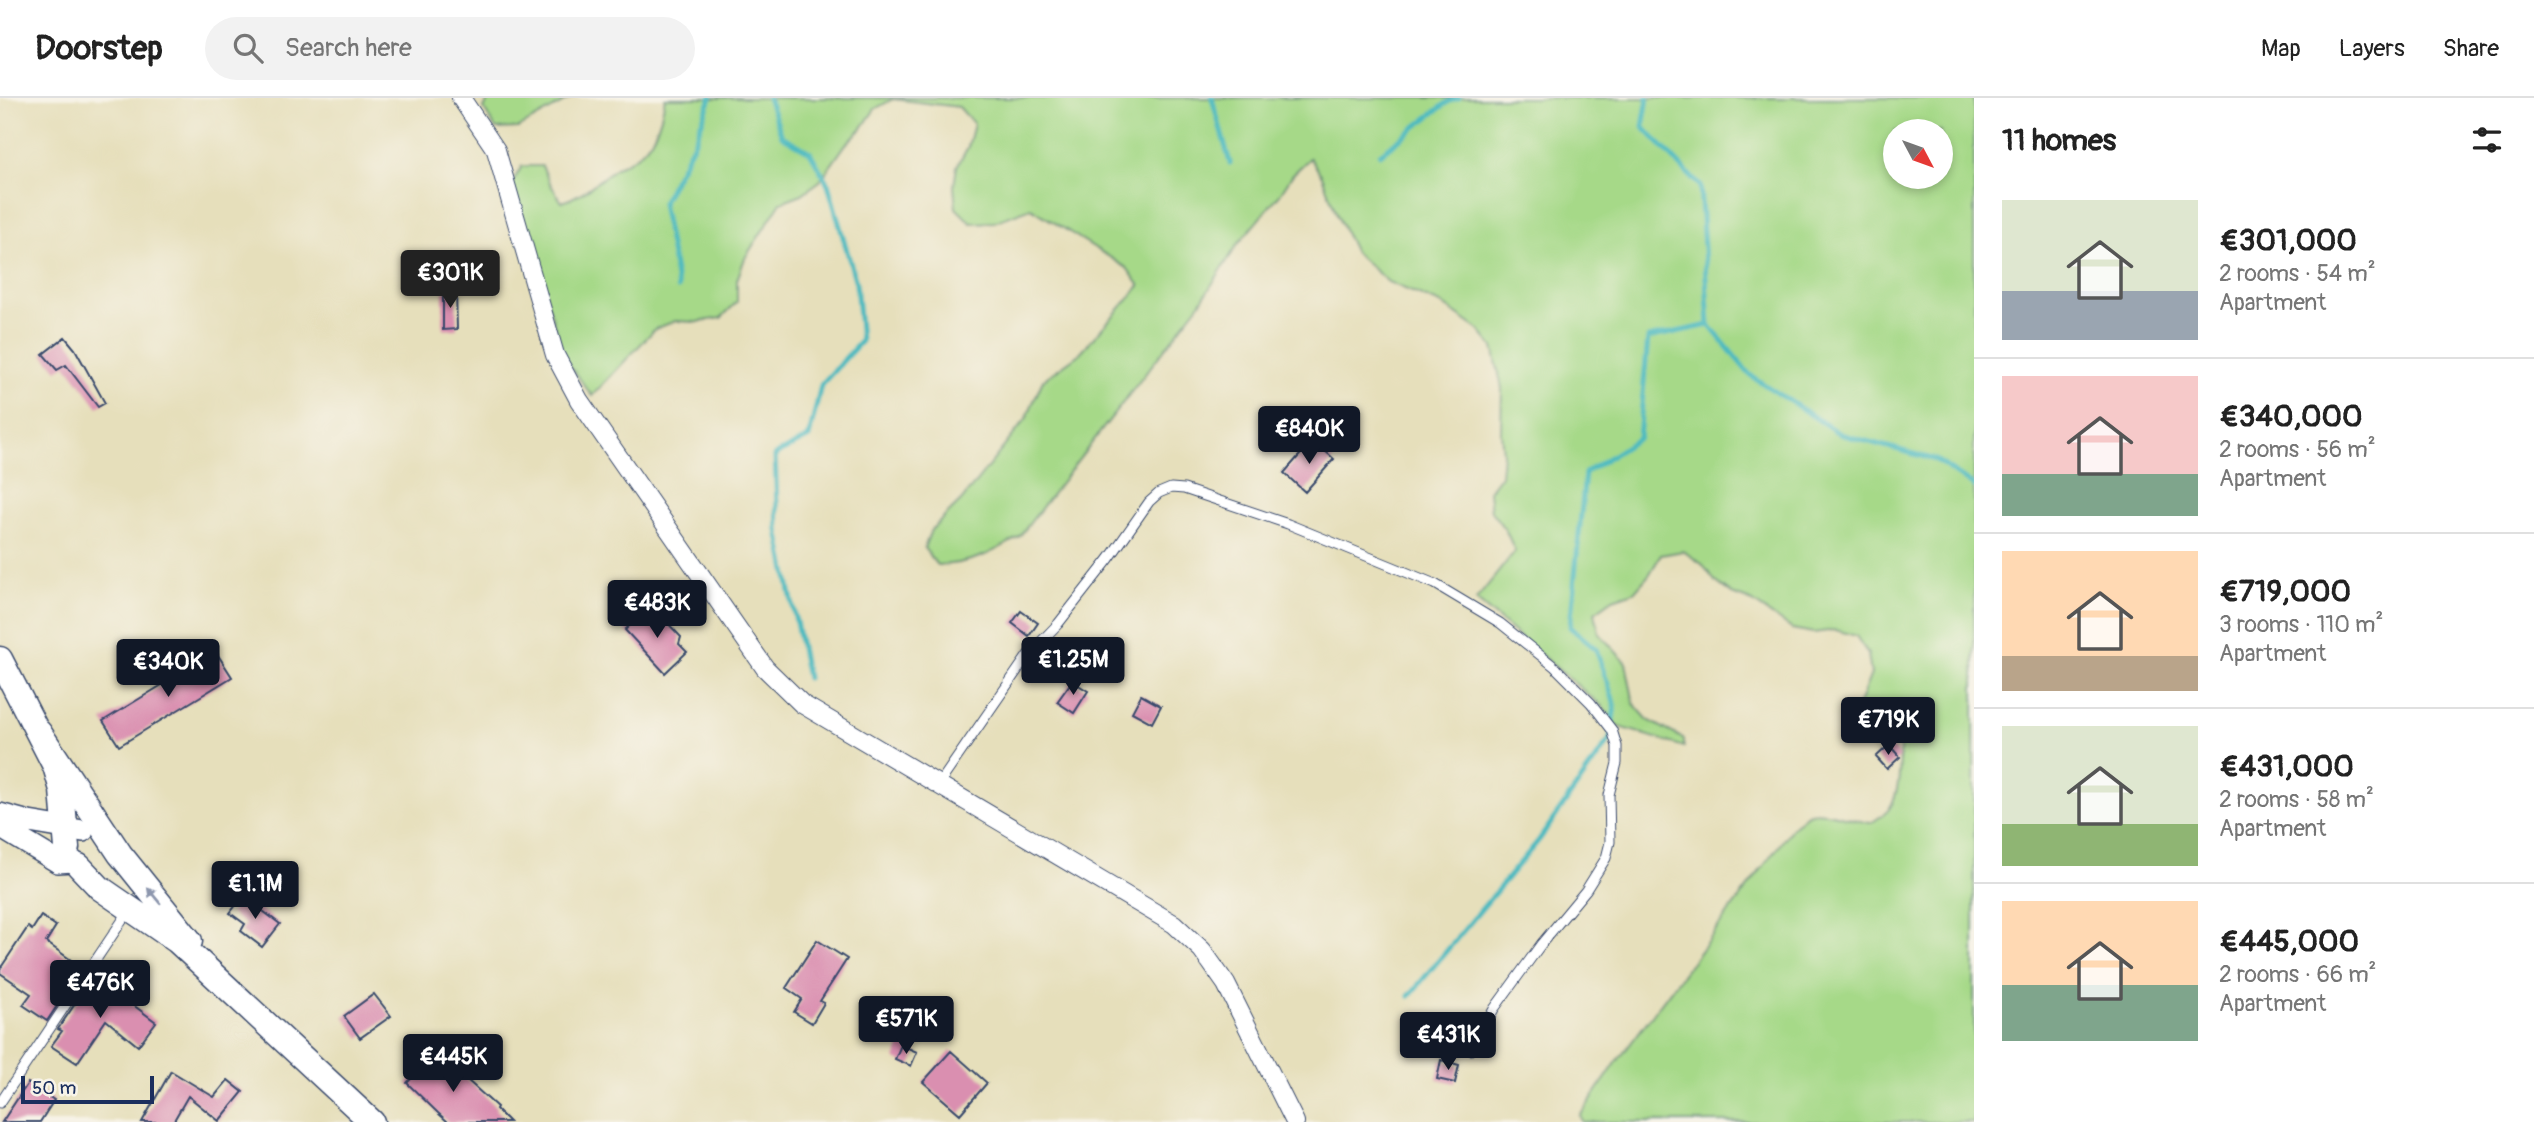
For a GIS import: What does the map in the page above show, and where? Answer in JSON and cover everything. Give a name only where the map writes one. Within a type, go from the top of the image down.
[{"type":"main road","points":[[0,659],[55,766],[62,798],[84,844],[228,987]]},
{"type":"main road","points":[[39,732],[100,888],[177,941],[372,1122]]},
{"type":"street","points":[[461,98],[496,150],[555,355],[567,378],[579,400],[765,668],[803,704],[1174,925],[1202,950],[1226,984],[1295,1122]]},
{"type":"street","points":[[37,824],[54,815],[62,798]]},
{"type":"street","points":[[0,814],[37,824],[84,844]]},
{"type":"street","points":[[0,827],[84,844]]},
{"type":"lane","points":[[939,784],[1028,655],[1067,613],[1149,502],[1159,493],[1171,488],[1184,489],[1288,524],[1435,583],[1500,623],[1555,667],[1591,703],[1612,730],[1617,746],[1617,763],[1609,795],[1610,842],[1606,858],[1586,890],[1542,943],[1494,1009],[1471,1050]]},
{"type":"lane","points":[[0,1103],[131,908]]},
{"type":"green space","points":[[489,98],[571,98],[518,128],[496,129],[484,109]]},
{"type":"green space","points":[[665,98],[1974,98],[1974,1122],[1582,1122],[1580,1116],[1616,1063],[1793,827],[1810,813],[1831,814],[1871,823],[1887,811],[1893,803],[1897,788],[1900,748],[1885,732],[1864,730],[1857,709],[1871,674],[1868,654],[1856,636],[1836,630],[1813,633],[1792,629],[1753,602],[1732,594],[1715,581],[1702,564],[1683,551],[1661,555],[1634,592],[1613,599],[1595,612],[1599,633],[1626,663],[1634,704],[1648,720],[1684,739],[1684,747],[1617,726],[1604,708],[1476,600],[1515,551],[1506,531],[1491,511],[1489,491],[1501,475],[1503,453],[1502,388],[1493,347],[1479,330],[1443,305],[1388,282],[1355,253],[1322,176],[1310,158],[1293,174],[1280,194],[1238,244],[1200,303],[1019,537],[980,557],[960,563],[937,565],[924,548],[931,530],[961,501],[1026,419],[1043,380],[1079,354],[1140,286],[1127,268],[1031,208],[994,222],[971,223],[956,208],[954,186],[957,166],[968,147],[974,124],[959,107],[893,99],[875,109],[820,181],[802,194],[781,202],[745,258],[737,280],[737,302],[721,318],[697,322],[675,321],[655,329],[592,396],[564,357],[512,183],[522,166],[542,166],[562,202],[589,188],[640,153],[659,124]]},
{"type":"building","points":[[443,291],[456,291],[457,329],[443,330]]},
{"type":"building","points":[[65,337],[75,349],[105,403],[98,407],[66,365],[57,370],[43,354]]},
{"type":"building","points":[[1313,440],[1334,459],[1305,492],[1284,473]]},
{"type":"building","points":[[646,609],[654,616],[661,616],[681,637],[679,644],[687,652],[665,673],[625,630]]},
{"type":"building","points":[[1021,611],[1038,623],[1029,636],[1012,623]]},
{"type":"building","points":[[216,652],[232,677],[119,746],[103,721]]},
{"type":"building","points":[[1072,681],[1088,691],[1074,713],[1057,702]]},
{"type":"building","points":[[1141,695],[1161,706],[1152,723],[1132,712]]},
{"type":"building","points":[[1889,745],[1900,757],[1887,769],[1876,757]]},
{"type":"building","points":[[243,896],[280,924],[262,947],[241,931],[245,924],[230,913]]},
{"type":"building","points":[[41,916],[56,926],[46,942],[82,968],[47,1021],[23,1005],[31,994],[0,973],[28,927],[32,930]]},
{"type":"building","points":[[817,940],[847,959],[820,1001],[824,1003],[812,1023],[794,1012],[802,999],[786,988]]},
{"type":"building","points":[[94,976],[156,1022],[138,1046],[106,1020],[77,1063],[51,1046],[62,1031],[58,1029]]},
{"type":"building","points":[[374,994],[391,1016],[360,1038],[344,1016]]},
{"type":"building","points":[[901,1045],[917,1052],[911,1066],[895,1059]]},
{"type":"building","points":[[951,1051],[987,1083],[960,1114],[923,1082]]},
{"type":"building","points":[[436,1052],[497,1107],[509,1122],[448,1122],[438,1113],[407,1083]]},
{"type":"building","points":[[1441,1060],[1459,1065],[1455,1083],[1437,1079]]},
{"type":"building","points":[[171,1071],[214,1097],[228,1080],[243,1092],[219,1121],[188,1096],[173,1122],[142,1122]]},
{"type":"building","points":[[28,1083],[54,1100],[40,1122],[2,1122]]},
{"type":"waterway","points":[[678,288],[662,203],[693,145],[711,98]]},
{"type":"waterway","points":[[768,98],[782,136],[810,152],[828,184],[856,283],[861,341],[821,385],[809,437],[775,455],[778,530],[807,678]]},
{"type":"waterway","points":[[1212,98],[1230,163]]},
{"type":"waterway","points":[[1380,154],[1448,102],[1459,98]]},
{"type":"waterway","points":[[1648,98],[1643,127],[1700,186],[1709,325],[1750,375],[1840,434],[1936,460],[1974,486]]},
{"type":"waterway","points":[[1409,996],[1539,840],[1610,739],[1615,705],[1596,649],[1570,627],[1585,473],[1639,438],[1648,338],[1709,325]]}]
